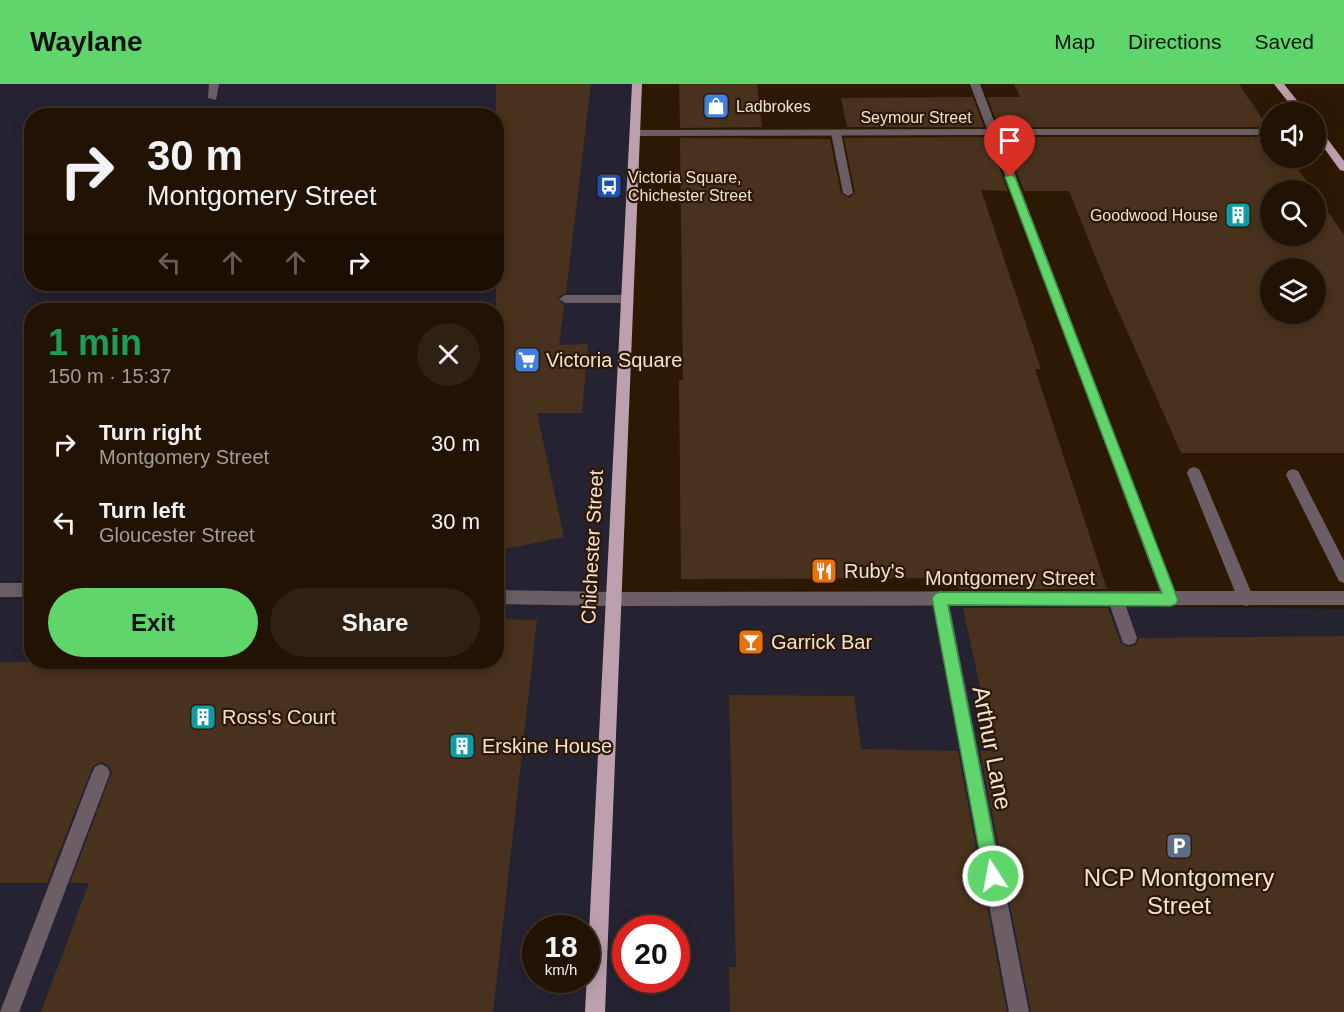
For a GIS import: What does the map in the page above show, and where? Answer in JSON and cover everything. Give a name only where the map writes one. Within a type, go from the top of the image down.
[{"type":"main road","name":"Chichester Street","points":[[595,1012],[637,84]]},
{"type":"main road","points":[[1279,84],[1293,102]]},
{"type":"main road","points":[[1326,146],[1344,168]]},
{"type":"street","points":[[213,84],[213,98]]},
{"type":"street","points":[[975,84],[1171,600]]},
{"type":"street","name":"Seymour Street","points":[[634,133],[1260,132]]},
{"type":"street","points":[[836,133],[848,193]]},
{"type":"street","points":[[565,299],[626,299]]},
{"type":"street","points":[[1194,473],[1246,599]]},
{"type":"street","points":[[1293,475],[1344,576]]},
{"type":"street","points":[[0,590],[24,590]]},
{"type":"street","name":"Montgomery Street","points":[[504,597],[1116,600],[1344,598]]},
{"type":"street","name":"Arthur Lane","points":[[940,598],[1018,1012]]},
{"type":"street","points":[[1116,600],[1129,638]]},
{"type":"street","points":[[9,1012],[101,773]]},
{"type":"shaded area","points":[[0,84],[639,84],[613,599],[1344,609],[1344,1012],[0,1012]]},
{"type":"building","points":[[496,84],[591,84],[566,293],[557,298],[564,305],[559,345],[588,344],[582,413],[537,413],[564,537],[504,549],[504,303],[496,303],[496,291],[504,291],[504,108],[496,108]]},
{"type":"building","points":[[679,84],[757,84],[762,127],[680,128]]},
{"type":"building","points":[[1014,84],[1239,84],[1260,115],[1260,127],[999,127],[987,97],[1020,97]]},
{"type":"building","points":[[973,97],[984,127],[847,127],[841,98]]},
{"type":"building","points":[[988,137],[1008,191],[981,190],[1041,369],[1035,369],[1107,589],[959,589],[956,578],[681,579],[679,380],[683,380],[680,138],[830,139],[841,193],[849,198],[855,193],[844,138]]},
{"type":"building","points":[[1003,137],[1260,137],[1260,168],[1297,168],[1306,180],[1260,180],[1260,246],[1326,246],[1326,209],[1344,235],[1344,453],[1181,453],[1108,288],[1069,191],[1024,191]]},
{"type":"building","name":"NCP Montgomery Street","points":[[963,608],[1108,608],[1121,644],[1128,647],[1136,645],[1139,638],[1344,636],[1344,1012],[1031,1012],[980,751],[994,751]]},
{"type":"building","points":[[504,619],[537,620],[493,1012],[41,1012],[89,883],[70,883],[112,772],[108,765],[102,762],[93,766],[47,883],[0,883],[0,662],[24,662],[24,669],[504,669]]},
{"type":"building","points":[[729,695],[854,696],[861,749],[958,751],[1007,1012],[730,1012],[729,967],[736,967]]},
{"type":"place","name":"Ladbrokes","points":[[716,106]]},
{"type":"place","name":"Victoria Square, Chichester Street","points":[[609,186]]},
{"type":"place","name":"Goodwood House","points":[[1238,215]]},
{"type":"place","name":"Victoria Square","points":[[527,360]]},
{"type":"place","name":"Ruby's","points":[[824,571]]},
{"type":"place","name":"Garrick Bar","points":[[751,642]]},
{"type":"place","name":"Ross's Court","points":[[203,717]]},
{"type":"place","name":"Erskine House","points":[[462,746]]},
{"type":"place","name":"NCP Montgomery Street","points":[[1179,846]]},
{"type":"route","points":[[993,876],[940,598],[1171,600],[1010,177]]}]
